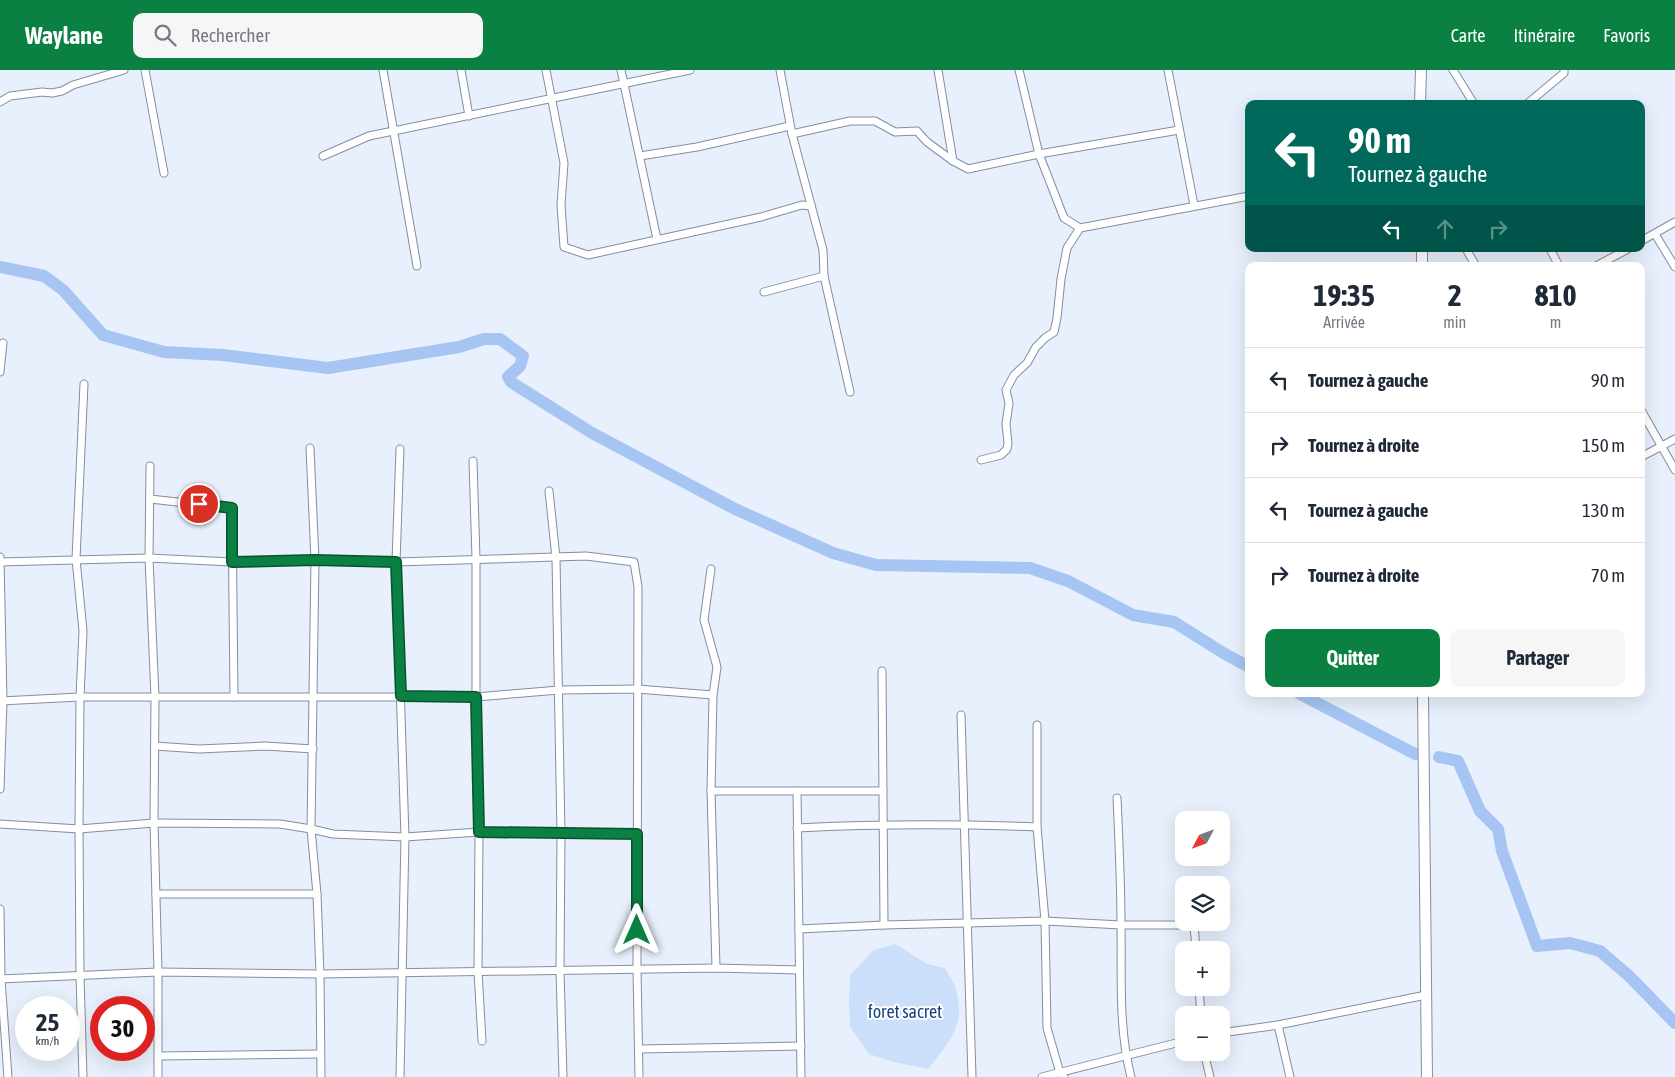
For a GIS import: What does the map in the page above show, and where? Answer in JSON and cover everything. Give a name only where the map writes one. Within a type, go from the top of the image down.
[{"type":"main road","points":[[1420,70],[1420,100]]},
{"type":"main road","points":[[1424,697],[1427,1077]]},
{"type":"street","points":[[0,102],[10,96],[42,92],[52,93],[124,70]]},
{"type":"street","points":[[145,70],[164,173]]},
{"type":"street","points":[[382,70],[417,266]]},
{"type":"street","points":[[461,70],[469,116]]},
{"type":"street","points":[[546,70],[564,163],[561,205],[564,246],[588,255],[802,205],[811,206]]},
{"type":"street","points":[[621,70],[657,239]]},
{"type":"street","points":[[323,156],[369,136],[690,70]]},
{"type":"street","points":[[780,70],[791,130],[823,250],[824,276],[850,392]]},
{"type":"street","points":[[938,70],[953,161]]},
{"type":"street","points":[[1019,70],[1040,154],[1064,218],[1080,228],[1245,197]]},
{"type":"street","points":[[1168,70],[1194,205]]},
{"type":"street","points":[[1453,70],[1472,100]]},
{"type":"street","points":[[1531,100],[1564,73],[1564,70]]},
{"type":"street","points":[[640,156],[850,121],[875,121],[896,132],[916,131],[927,142],[953,161],[968,168],[1179,130]]},
{"type":"street","points":[[1645,239],[1675,222]]},
{"type":"street","points":[[981,460],[1000,455],[1007,449],[1006,424],[1009,403],[1006,390],[1014,375],[1027,363],[1036,347],[1054,332],[1058,318],[1061,279],[1067,248],[1080,228]]},
{"type":"street","points":[[1654,234],[1675,267]]},
{"type":"street","points":[[1604,262],[1622,252]]},
{"type":"street","points":[[764,292],[824,276]]},
{"type":"street","points":[[0,372],[3,343]]},
{"type":"street","points":[[83,1077],[79,828],[80,697],[83,631],[76,559],[84,384]]},
{"type":"street","points":[[1645,417],[1675,470]]},
{"type":"street","points":[[1645,455],[1675,439]]},
{"type":"street","points":[[310,448],[315,560],[312,829],[320,974],[321,1077]]},
{"type":"street","points":[[400,449],[396,562],[405,837],[400,1077]]},
{"type":"street","points":[[473,461],[479,832],[478,971],[482,1041]]},
{"type":"street","points":[[150,466],[149,558],[155,697],[154,822],[158,972],[158,1077]]},
{"type":"street","points":[[549,491],[556,558],[562,834],[560,971],[563,1077]]},
{"type":"street","points":[[150,499],[232,508],[234,697]]},
{"type":"street","points":[[0,562],[149,558],[232,562],[315,560],[396,562],[586,556],[634,562],[638,587],[637,969],[639,1077]]},
{"type":"street","points":[[0,557],[2,701],[0,789]]},
{"type":"street","points":[[711,569],[704,620],[717,667],[713,694],[711,791],[716,968]]},
{"type":"street","points":[[882,671],[884,925]]},
{"type":"street","points":[[2,701],[80,697],[476,697],[559,690],[638,689],[713,694]]},
{"type":"street","points":[[961,715],[972,1077]]},
{"type":"street","points":[[1037,725],[1037,827],[1044,921],[1047,1028],[1062,1075]]},
{"type":"street","points":[[155,746],[199,749],[265,746],[313,749]]},
{"type":"street","points":[[711,791],[883,791]]},
{"type":"street","points":[[797,791],[801,1077]]},
{"type":"street","points":[[1117,798],[1122,925],[1121,1022],[1125,1056],[1130,1077]]},
{"type":"street","points":[[0,824],[79,828],[154,822],[280,824],[333,834],[405,837],[479,832],[637,834]]},
{"type":"street","points":[[798,828],[883,824],[964,824],[1037,827]]},
{"type":"street","points":[[156,894],[317,894]]},
{"type":"street","points":[[0,909],[0,979],[8,1077]]},
{"type":"street","points":[[799,929],[1044,921],[1122,925],[1194,925],[1195,941]]},
{"type":"street","points":[[0,979],[158,972],[320,974],[716,968],[799,970]]},
{"type":"street","points":[[1230,1032],[1278,1025],[1426,995]]},
{"type":"street","points":[[1278,1025],[1290,1077]]},
{"type":"street","points":[[1042,1077],[1062,1075],[1175,1042]]},
{"type":"street","points":[[639,1049],[800,1046]]},
{"type":"street","points":[[158,1056],[320,1054]]},
{"type":"street","points":[[1206,1061],[1210,1077]]},
{"type":"green space","name":"foret sacret","points":[[896,944],[927,964],[945,968],[956,990],[959,1005],[957,1026],[948,1043],[928,1069],[894,1062],[869,1054],[850,1027],[850,975],[874,950]]},
{"type":"waterway","points":[[0,267],[44,276],[63,290],[103,335],[164,352],[223,355],[328,368],[459,347],[484,339],[500,339],[523,356],[520,366],[508,377],[511,382],[592,433],[735,509],[833,553],[876,565],[1030,568],[1068,581],[1133,615],[1174,622],[1245,665]]},
{"type":"waterway","points":[[1306,697],[1415,754]]},
{"type":"waterway","points":[[1439,757],[1458,761],[1480,811],[1498,829],[1502,851],[1537,946],[1570,943],[1600,951],[1629,976],[1675,1023]]},
{"type":"route","points":[[199,504],[232,508],[232,562],[315,560],[396,562],[401,696],[476,697],[479,832],[637,834],[637,930]]}]
